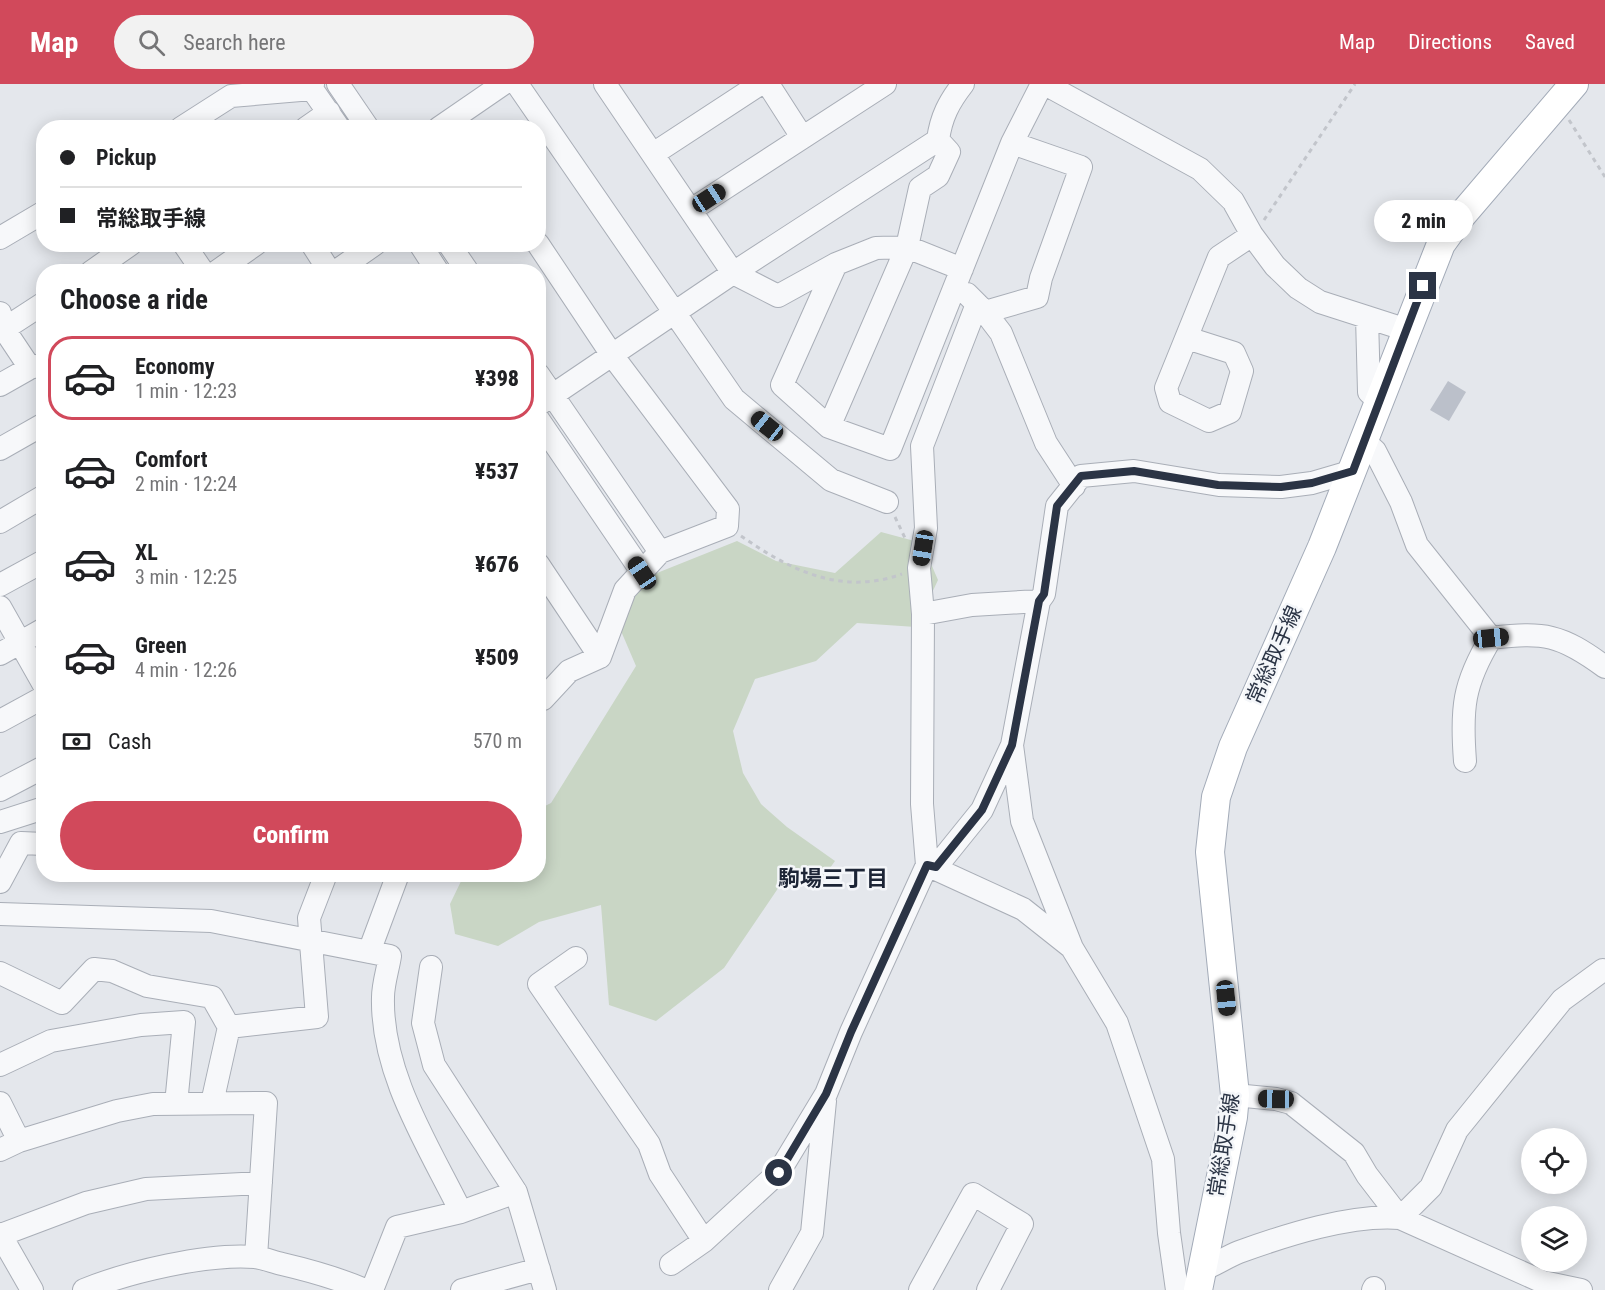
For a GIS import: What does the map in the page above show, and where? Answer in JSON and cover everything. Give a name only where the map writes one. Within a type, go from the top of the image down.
[{"type":"main road","name":"常総取手線","points":[[1200,1280],[1233,1117],[1235,1095],[1210,852],[1216,797],[1233,747],[1365,442],[1431,264],[1452,228],[1566,93]]},
{"type":"street","points":[[338,84],[363,120]]},
{"type":"street","points":[[455,120],[503,84]]},
{"type":"street","points":[[517,84],[541,120]]},
{"type":"street","points":[[605,84],[733,273],[778,296],[836,264],[876,248],[907,247],[960,276],[1001,333],[1046,443],[1074,486]]},
{"type":"street","points":[[653,154],[760,84]]},
{"type":"street","points":[[768,84],[802,137]]},
{"type":"street","points":[[691,210],[885,84]]},
{"type":"street","points":[[829,427],[907,247],[920,188],[938,176],[949,152],[938,140],[940,121],[948,103],[963,84]]},
{"type":"street","points":[[836,264],[782,385],[829,427],[890,449],[1012,143],[1043,84],[1200,169],[1233,201],[1252,235],[1275,266],[1298,288],[1320,303],[1407,330]]},
{"type":"street","points":[[194,120],[231,96],[312,86],[334,120]]},
{"type":"street","points":[[546,127],[734,399],[831,480],[887,502]]},
{"type":"street","points":[[660,552],[546,400],[733,273],[938,140]]},
{"type":"street","points":[[981,308],[1037,297],[1041,278],[1081,167],[1012,143]]},
{"type":"street","points":[[0,238],[36,217]]},
{"type":"street","points":[[1187,338],[1219,257],[1252,235]]},
{"type":"street","points":[[102,264],[120,252]]},
{"type":"street","points":[[227,264],[245,252]]},
{"type":"street","points":[[346,264],[364,252]]},
{"type":"street","points":[[543,252],[612,355],[728,509],[728,526],[660,552],[625,590],[600,657],[569,671],[546,696]]},
{"type":"street","points":[[36,306],[2,321],[36,365]]},
{"type":"street","points":[[932,866],[921,804],[923,614],[919,568],[926,528],[922,446],[981,308]]},
{"type":"street","points":[[1367,317],[1369,392],[1380,402]]},
{"type":"street","points":[[0,385],[36,367]]},
{"type":"street","points":[[0,449],[36,429]]},
{"type":"street","points":[[546,431],[642,573]]},
{"type":"street","points":[[1365,442],[1375,451],[1401,502],[1417,545],[1491,638]]},
{"type":"street","points":[[671,1264],[704,1241],[779,1173],[826,1094],[851,1032],[932,866],[982,810],[1012,745],[1039,601],[1044,594],[1057,506],[1081,476],[1134,471],[1218,485],[1281,487],[1312,483],[1353,471]]},
{"type":"street","points":[[0,522],[36,501]]},
{"type":"street","points":[[0,585],[36,565]]},
{"type":"street","points":[[546,576],[600,657]]},
{"type":"street","points":[[923,614],[972,605],[1039,601]]},
{"type":"street","points":[[0,607],[10,648],[36,676]]},
{"type":"street","points":[[10,648],[36,633]]},
{"type":"street","points":[[1491,638],[1527,634],[1557,637],[1605,667]]},
{"type":"street","points":[[1465,761],[1462,716],[1464,701],[1480,655],[1491,638]]},
{"type":"street","points":[[0,721],[36,701]]},
{"type":"street","points":[[1012,745],[1023,821],[1072,948],[1117,1023],[1162,1159],[1168,1233],[1177,1290]]},
{"type":"street","points":[[0,790],[36,771]]},
{"type":"street","points":[[0,822],[36,811]]},
{"type":"street","points":[[0,882],[21,843],[36,844]]},
{"type":"street","points":[[932,866],[1023,909],[1072,948]]},
{"type":"street","points":[[229,1027],[317,1017],[309,918],[323,882]]},
{"type":"street","points":[[369,952],[395,882]]},
{"type":"street","points":[[0,914],[211,921],[390,956],[382,996],[386,1036],[403,1094],[461,1212]]},
{"type":"street","points":[[576,958],[539,984],[648,1144],[660,1174],[704,1241]]},
{"type":"street","points":[[431,967],[423,1023],[434,1065],[516,1192],[542,1279],[462,1290]]},
{"type":"street","points":[[0,973],[62,1004],[94,969],[112,971],[147,986],[212,997],[229,1027],[212,1103]]},
{"type":"street","points":[[1400,1218],[1431,1187],[1457,1130],[1562,1000],[1603,970]]},
{"type":"street","points":[[0,1065],[51,1041],[141,1025],[184,1022],[176,1104]]},
{"type":"street","points":[[780,1290],[812,1233],[826,1094]]},
{"type":"street","points":[[1235,1095],[1291,1103],[1354,1153],[1367,1175],[1400,1218]]},
{"type":"street","points":[[0,1103],[10,1146],[117,1111],[153,1104],[266,1103],[256,1257]]},
{"type":"street","points":[[32,1290],[0,1235],[86,1203],[146,1189],[261,1183]]},
{"type":"street","points":[[84,1290],[124,1276],[175,1266],[213,1259],[256,1257],[374,1288],[397,1227],[461,1212],[516,1192]]},
{"type":"street","points":[[920,1290],[973,1194],[1022,1224],[988,1290]]},
{"type":"street","points":[[1200,1280],[1237,1253],[1343,1222],[1384,1217],[1400,1218],[1543,1282],[1581,1290]]},
{"type":"path","points":[[1252,235],[1281,198],[1355,84]]},
{"type":"path","points":[[1566,93],[1605,177]]},
{"type":"path","points":[[887,502],[906,540]]},
{"type":"path","points":[[728,526],[777,561],[816,577],[866,580],[894,577],[919,568]]},
{"type":"green space","points":[[881,532],[922,543],[938,580],[916,627],[857,623],[816,661],[755,679],[733,731],[743,773],[761,804],[787,827],[835,861],[820,882],[785,878],[724,968],[656,1021],[609,1005],[601,905],[539,922],[498,946],[455,934],[450,904],[461,882],[546,882],[546,806],[551,803],[636,666],[621,631],[632,583],[737,541],[776,561],[835,573]]},
{"type":"building","points":[[1448,381],[1466,392],[1449,421],[1430,410]]},
{"type":"district","name":"駒場三丁目","points":[[833,878]]},
{"type":"route","points":[[779,1173],[826,1094],[851,1032],[927,865],[936,867],[982,810],[1012,745],[1039,601],[1044,594],[1057,506],[1081,476],[1134,471],[1218,485],[1281,487],[1312,483],[1353,471],[1423,286]]}]
